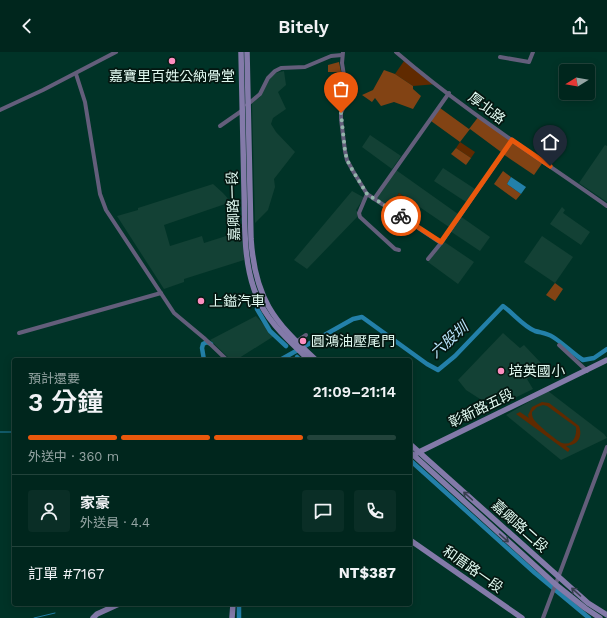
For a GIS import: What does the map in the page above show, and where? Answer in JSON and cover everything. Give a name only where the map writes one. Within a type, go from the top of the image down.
[{"type":"street","points":[[0,110],[76,74],[116,52]]},
{"type":"street","name":"嘉卿路一段","points":[[241,52],[245,220],[249,270],[254,290],[263,308],[272,322],[295,344]]},
{"type":"street","name":"嘉卿路一段","points":[[247,52],[251,239],[253,265],[264,298],[274,317],[295,344]]},
{"type":"street","name":"厚北路","points":[[396,52],[421,73],[512,140],[607,206]]},
{"type":"street","points":[[500,57],[529,62],[533,52]]},
{"type":"street","points":[[220,126],[243,110],[260,94],[268,78],[275,71],[281,68],[306,67],[330,56],[342,53],[346,88],[345,104],[341,113],[341,119],[347,160],[367,194],[441,242]]},
{"type":"street","points":[[76,74],[85,102],[102,202],[126,242],[174,313],[204,338],[224,358]]},
{"type":"street","points":[[374,199],[449,93]]},
{"type":"street","points":[[428,259],[512,140]]},
{"type":"street","points":[[367,194],[359,213],[360,217],[395,249],[399,250]]},
{"type":"street","points":[[19,333],[161,293]]},
{"type":"street","points":[[306,335],[295,344],[313,358]]},
{"type":"street","points":[[559,346],[587,371]]},
{"type":"street","points":[[305,353],[309,358]]},
{"type":"street","name":"彰新路五段","points":[[413,454],[607,360]]},
{"type":"street","points":[[542,618],[607,447]]},
{"type":"street","name":"嘉卿路二段","points":[[413,454],[588,603],[607,615]]},
{"type":"street","name":"嘉卿路二段","points":[[413,454],[554,587],[600,618]]},
{"type":"street","name":"和厝路一段","points":[[412,541],[522,618]]},
{"type":"street","points":[[92,618],[115,606]]},
{"type":"street","points":[[232,618],[233,606]]},
{"type":"shaded area","points":[[404,61],[437,84],[413,86],[395,74]]},
{"type":"shaded area","points":[[339,62],[341,72],[328,72],[328,65]]},
{"type":"shaded area","points":[[384,70],[395,74],[413,86],[413,89],[421,96],[413,109],[394,102],[381,106],[375,98],[372,102],[362,95],[373,90]]},
{"type":"shaded area","points":[[284,71],[286,85],[278,92],[286,109],[273,118],[271,124],[276,132],[295,152],[274,179],[275,187],[268,210],[255,223],[252,103],[260,97],[271,77],[276,73]]},
{"type":"shaded area","points":[[440,108],[469,129],[479,116],[509,139],[509,141],[501,152],[470,129],[460,142],[431,121]]},
{"type":"shaded area","points":[[370,135],[401,156],[392,169],[362,147]]},
{"type":"shaded area","points":[[460,142],[475,152],[471,158],[456,148]]},
{"type":"shaded area","points":[[512,142],[543,162],[534,175],[503,154]]},
{"type":"shaded area","points":[[605,145],[607,146],[607,202],[579,183]]},
{"type":"shaded area","points":[[456,148],[471,158],[466,165],[451,154]]},
{"type":"shaded area","points":[[443,168],[475,189],[466,202],[434,181]]},
{"type":"shaded area","points":[[396,170],[458,214],[449,227],[399,193],[390,207],[376,198]]},
{"type":"shaded area","points":[[503,171],[511,177],[507,184],[521,194],[516,200],[494,184]]},
{"type":"shaded area","points":[[511,177],[526,187],[521,194],[507,184]]},
{"type":"shaded area","points":[[213,184],[231,202],[164,225],[170,246],[202,236],[204,243],[242,231],[244,260],[184,279],[184,282],[164,289],[117,216]]},
{"type":"shaded area","points":[[352,191],[363,197],[356,210],[359,215],[307,269],[294,260]]},
{"type":"shaded area","points":[[399,193],[417,205],[408,219],[390,207]]},
{"type":"shaded area","points":[[562,207],[565,210],[563,213],[590,232],[581,245],[550,224]]},
{"type":"shaded area","points":[[460,216],[490,237],[480,251],[450,231]]},
{"type":"shaded area","points":[[542,236],[573,257],[555,283],[524,262]]},
{"type":"shaded area","points":[[443,241],[474,262],[458,284],[428,262]]},
{"type":"shaded area","points":[[555,283],[563,289],[555,301],[546,295]]},
{"type":"shaded area","points":[[256,316],[274,336],[239,358],[229,358],[210,340]]},
{"type":"shaded area","name":"培英國小","points":[[503,333],[520,348],[524,345],[541,363],[527,379],[533,389],[494,408],[466,390],[458,380]]},
{"type":"shaded area","name":"培英國小","points":[[548,391],[604,434],[607,438],[561,460],[506,415]]},
{"type":"shaded area","points":[[542,402],[549,403],[579,426],[580,437],[574,444],[566,446],[570,449],[568,452],[516,414],[520,412],[529,418],[528,415],[532,407]],"holes":[[[543,405],[547,406],[576,427],[576,434],[572,442],[566,444],[559,442],[546,432],[533,418],[532,412],[537,407]]]},
{"type":"waterway","name":"六股圳","points":[[284,358],[353,319],[362,317],[427,364],[438,370],[455,356],[503,306],[526,326],[535,331],[553,337],[583,360],[594,358],[607,349]]},
{"type":"waterway","points":[[257,309],[270,331],[286,346]]},
{"type":"waterway","name":"六股圳","points":[[204,358],[203,344],[207,342],[211,344]]},
{"type":"waterway","points":[[0,432],[12,432]]},
{"type":"waterway","points":[[412,462],[535,573],[589,618]]},
{"type":"waterway","name":"六股圳","points":[[239,606],[239,618]]},
{"type":"waterway","points":[[34,618],[55,613]]},
{"type":"way so far","points":[[341,113],[347,160],[360,184],[367,194],[401,216]]},
{"type":"place","name":"嘉寶里百姓公納骨堂","points":[[172,61]]},
{"type":"place","name":"上鎰汽車","points":[[201,301]]},
{"type":"place","name":"圓鴻油壓尾門","points":[[303,341]]},
{"type":"place","name":"培英國小","points":[[501,371]]},
{"type":"route","points":[[401,216],[441,242],[512,140],[550,166]]}]
